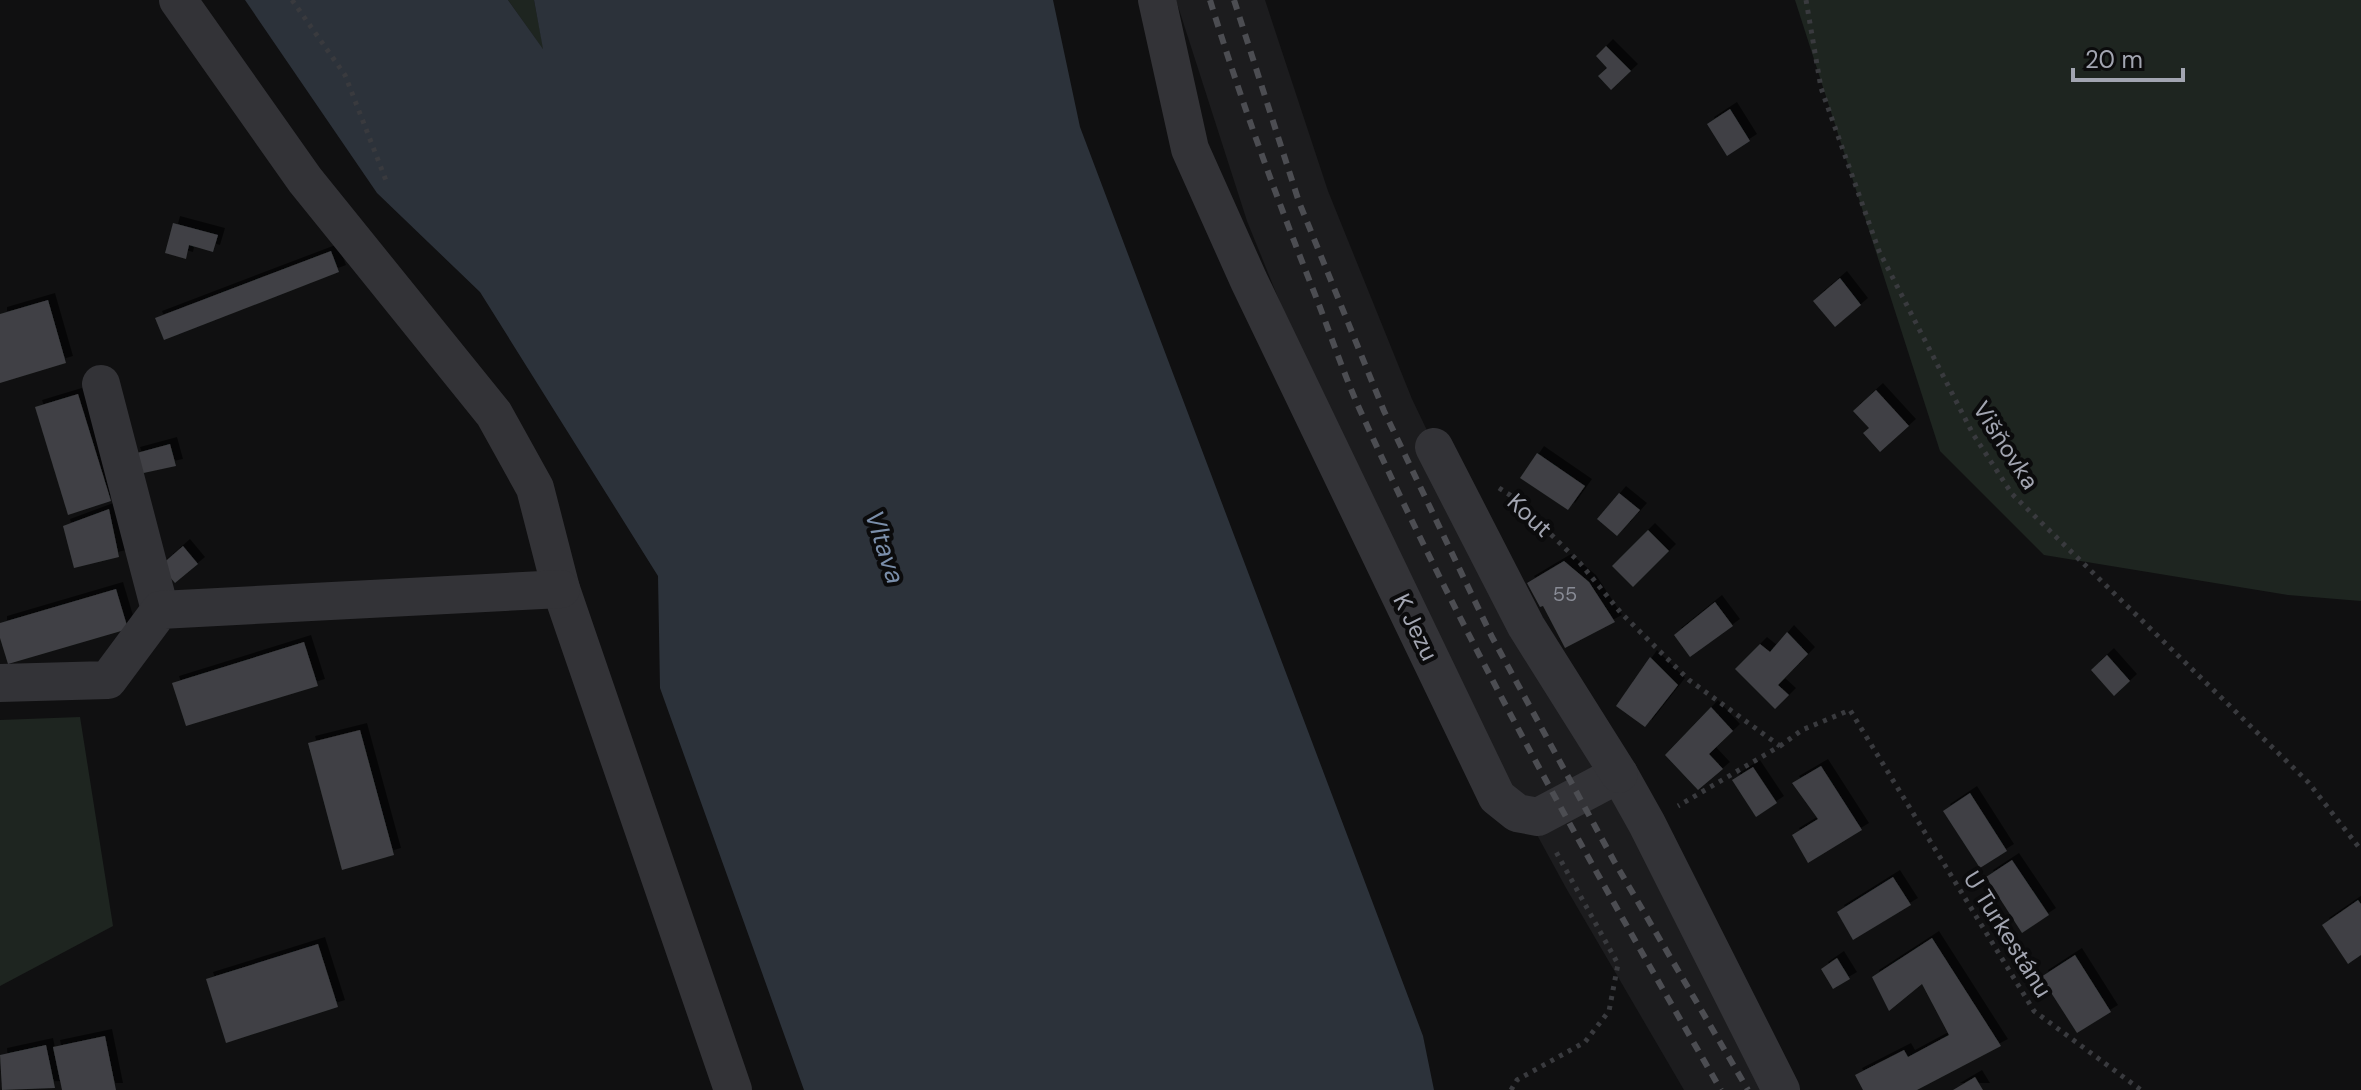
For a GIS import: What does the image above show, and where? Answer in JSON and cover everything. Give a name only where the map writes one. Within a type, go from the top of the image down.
[{"type":"street","points":[[178,0],[305,180],[494,414],[535,488],[561,589],[733,1090]]},
{"type":"street","name":"K Jezu","points":[[1157,0],[1190,149],[1249,281],[1497,797],[1517,813],[1538,817]]},
{"type":"street","points":[[101,384],[160,610]]},
{"type":"street","name":"Kout","points":[[1434,447],[1526,626],[1619,774]]},
{"type":"street","points":[[160,610],[561,589]]},
{"type":"street","points":[[0,683],[108,680],[160,610]]},
{"type":"street","points":[[1538,817],[1619,774],[1781,1090]]},
{"type":"path","points":[[292,0],[345,75],[387,183]]},
{"type":"path","name":"Višňovka","points":[[1806,0],[1821,88],[1879,251],[1973,434],[2012,494],[2308,782],[2361,850]]},
{"type":"path","name":"Kout","points":[[1487,480],[1513,497],[1580,563],[1621,613],[1689,680],[1780,746]]},
{"type":"path","name":"U Turkestánu","points":[[1780,746],[1802,730],[1850,710],[2034,1011],[2141,1090]]},
{"type":"path","points":[[1647,824],[1780,746]]},
{"type":"path","points":[[1511,1090],[1517,1080],[1585,1042],[1609,1011],[1618,964],[1538,817]]},
{"type":"shaded area","points":[[508,0],[534,0],[544,51]]},
{"type":"shaded area","points":[[1176,0],[1265,0],[1328,191],[1412,399],[1519,623],[1783,1090],[1684,1090],[1566,888],[1442,661],[1333,433],[1247,221]]},
{"type":"shaded area","points":[[1795,0],[2361,0],[2361,601],[2288,595],[2044,555],[1940,451]]},
{"type":"shaded area","points":[[80,717],[113,926],[0,986],[0,720]]},
{"type":"water","name":"Vltava","points":[[245,0],[508,0],[543,49],[534,0],[1053,0],[1080,127],[1423,1036],[1434,1090],[804,1090],[660,688],[658,576],[480,292],[377,193]]},
{"type":"building","points":[[1606,46],[1631,71],[1611,90],[1598,76],[1607,68],[1596,56]]},
{"type":"building","points":[[1730,109],[1750,141],[1727,156],[1707,124]]},
{"type":"building","points":[[173,223],[218,235],[213,252],[189,245],[186,259],[165,253]]},
{"type":"building","points":[[331,251],[339,272],[164,340],[155,318]]},
{"type":"building","points":[[1840,278],[1861,305],[1835,327],[1813,301]]},
{"type":"building","points":[[48,300],[66,363],[0,383],[0,314]]},
{"type":"building","points":[[1876,390],[1909,426],[1880,452],[1863,433],[1869,428],[1853,411]]},
{"type":"building","points":[[78,394],[111,501],[68,515],[35,407]]},
{"type":"building","points":[[170,444],[176,466],[139,474],[133,454]]},
{"type":"building","points":[[1537,453],[1585,486],[1568,510],[1520,478]]},
{"type":"building","points":[[1619,493],[1640,510],[1617,536],[1597,519]]},
{"type":"building","points":[[109,509],[119,557],[74,568],[63,526]]},
{"type":"building","points":[[1648,530],[1669,551],[1633,587],[1612,566]]},
{"type":"building","points":[[183,546],[198,564],[175,583],[160,566]]},
{"type":"building","points":[[1564,561],[1589,582],[1615,622],[1565,648],[1527,583]]},
{"type":"building","points":[[116,589],[128,629],[8,664],[0,638],[0,623]]},
{"type":"building","points":[[1715,602],[1733,626],[1690,657],[1674,635]]},
{"type":"building","points":[[1787,632],[1808,654],[1778,685],[1789,695],[1775,709],[1735,669],[1760,644],[1770,652]]},
{"type":"building","points":[[304,642],[318,686],[186,726],[172,683]]},
{"type":"building","points":[[2107,655],[2130,681],[2114,696],[2091,670]]},
{"type":"building","points":[[1650,657],[1678,685],[1645,727],[1616,706]]},
{"type":"building","points":[[1711,707],[1733,731],[1709,754],[1723,769],[1698,790],[1665,755]]},
{"type":"building","points":[[360,730],[394,855],[342,870],[308,743]]},
{"type":"building","points":[[1821,766],[1862,830],[1808,863],[1792,835],[1818,819],[1792,783]]},
{"type":"building","points":[[1753,767],[1777,803],[1756,817],[1732,780]]},
{"type":"building","points":[[1970,793],[2007,851],[1980,868],[1943,811]]},
{"type":"building","points":[[2012,860],[2049,915],[2022,933],[1986,877]]},
{"type":"building","points":[[1893,877],[1911,905],[1853,940],[1837,912]]},
{"type":"building","points":[[2358,900],[2361,904],[2361,955],[2348,964],[2322,925]]},
{"type":"building","points":[[1932,938],[2001,1046],[1917,1090],[1863,1090],[1855,1075],[1904,1050],[1908,1057],[1949,1035],[1922,984],[1889,1011],[1872,977]]},
{"type":"building","points":[[318,944],[338,1007],[226,1043],[206,979]]},
{"type":"building","points":[[2075,955],[2111,1012],[2077,1033],[2041,977]]},
{"type":"building","points":[[1837,958],[1850,979],[1833,989],[1821,969]]},
{"type":"building","points":[[105,1036],[116,1090],[62,1090],[53,1047]]},
{"type":"building","points":[[46,1045],[55,1088],[2,1090],[0,1055]]},
{"type":"building","points":[[1975,1077],[1983,1090],[1953,1090]]},
{"type":"railway","points":[[1210,0],[1273,187],[1345,375],[1405,507],[1535,760],[1721,1090]]},
{"type":"railway","points":[[1234,0],[1299,202],[1384,411],[1492,637],[1614,861],[1748,1090]]}]
